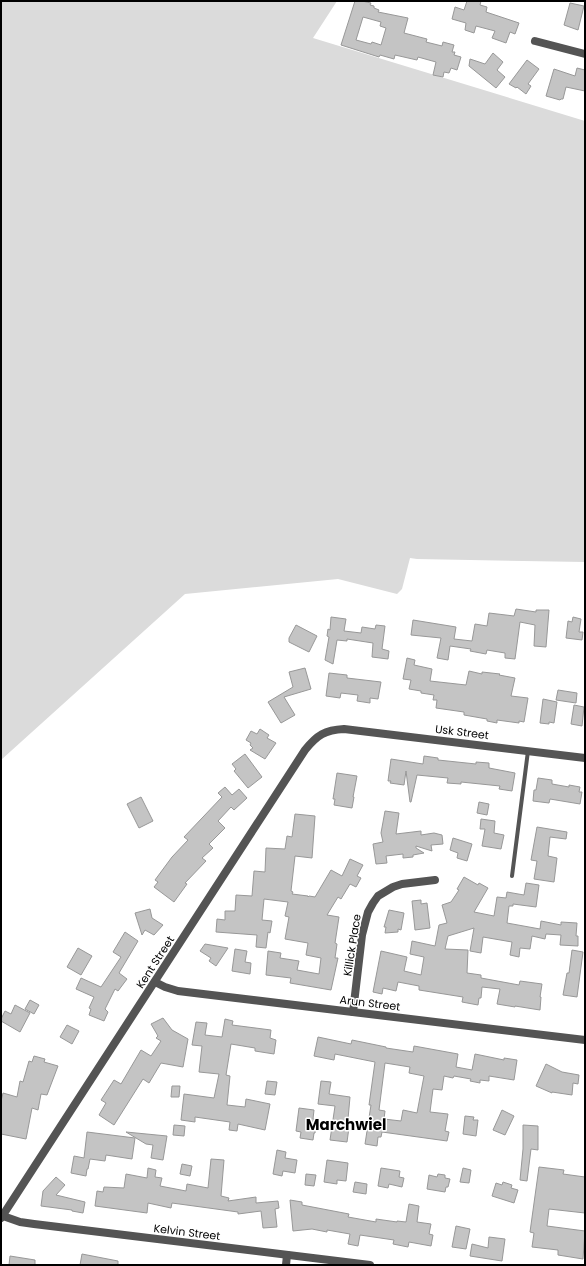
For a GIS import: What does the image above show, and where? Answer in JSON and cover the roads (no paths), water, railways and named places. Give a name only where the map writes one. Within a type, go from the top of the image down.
[{"type":"street","points":[[535,41],[585,54]]},
{"type":"street","name":"Usk Street","points":[[337,730],[353,730],[585,758]]},
{"type":"street","name":"Kent Street","points":[[2,1217],[306,750],[311,743],[321,735],[326,732],[337,730]]},
{"type":"street","name":"Killick Place","points":[[353,1012],[364,928],[368,912],[373,903],[386,890],[402,884],[435,880]]},
{"type":"street","name":"Arun Street","points":[[155,982],[178,991],[585,1040]]},
{"type":"street","name":"Kelvin Street","points":[[2,1217],[34,1224],[370,1265]]},
{"type":"street","points":[[286,1265],[288,1255]]},
{"type":"lane","points":[[512,876],[528,751]]},
{"type":"district","name":"Marchwiel","points":[[346,1125]]}]
